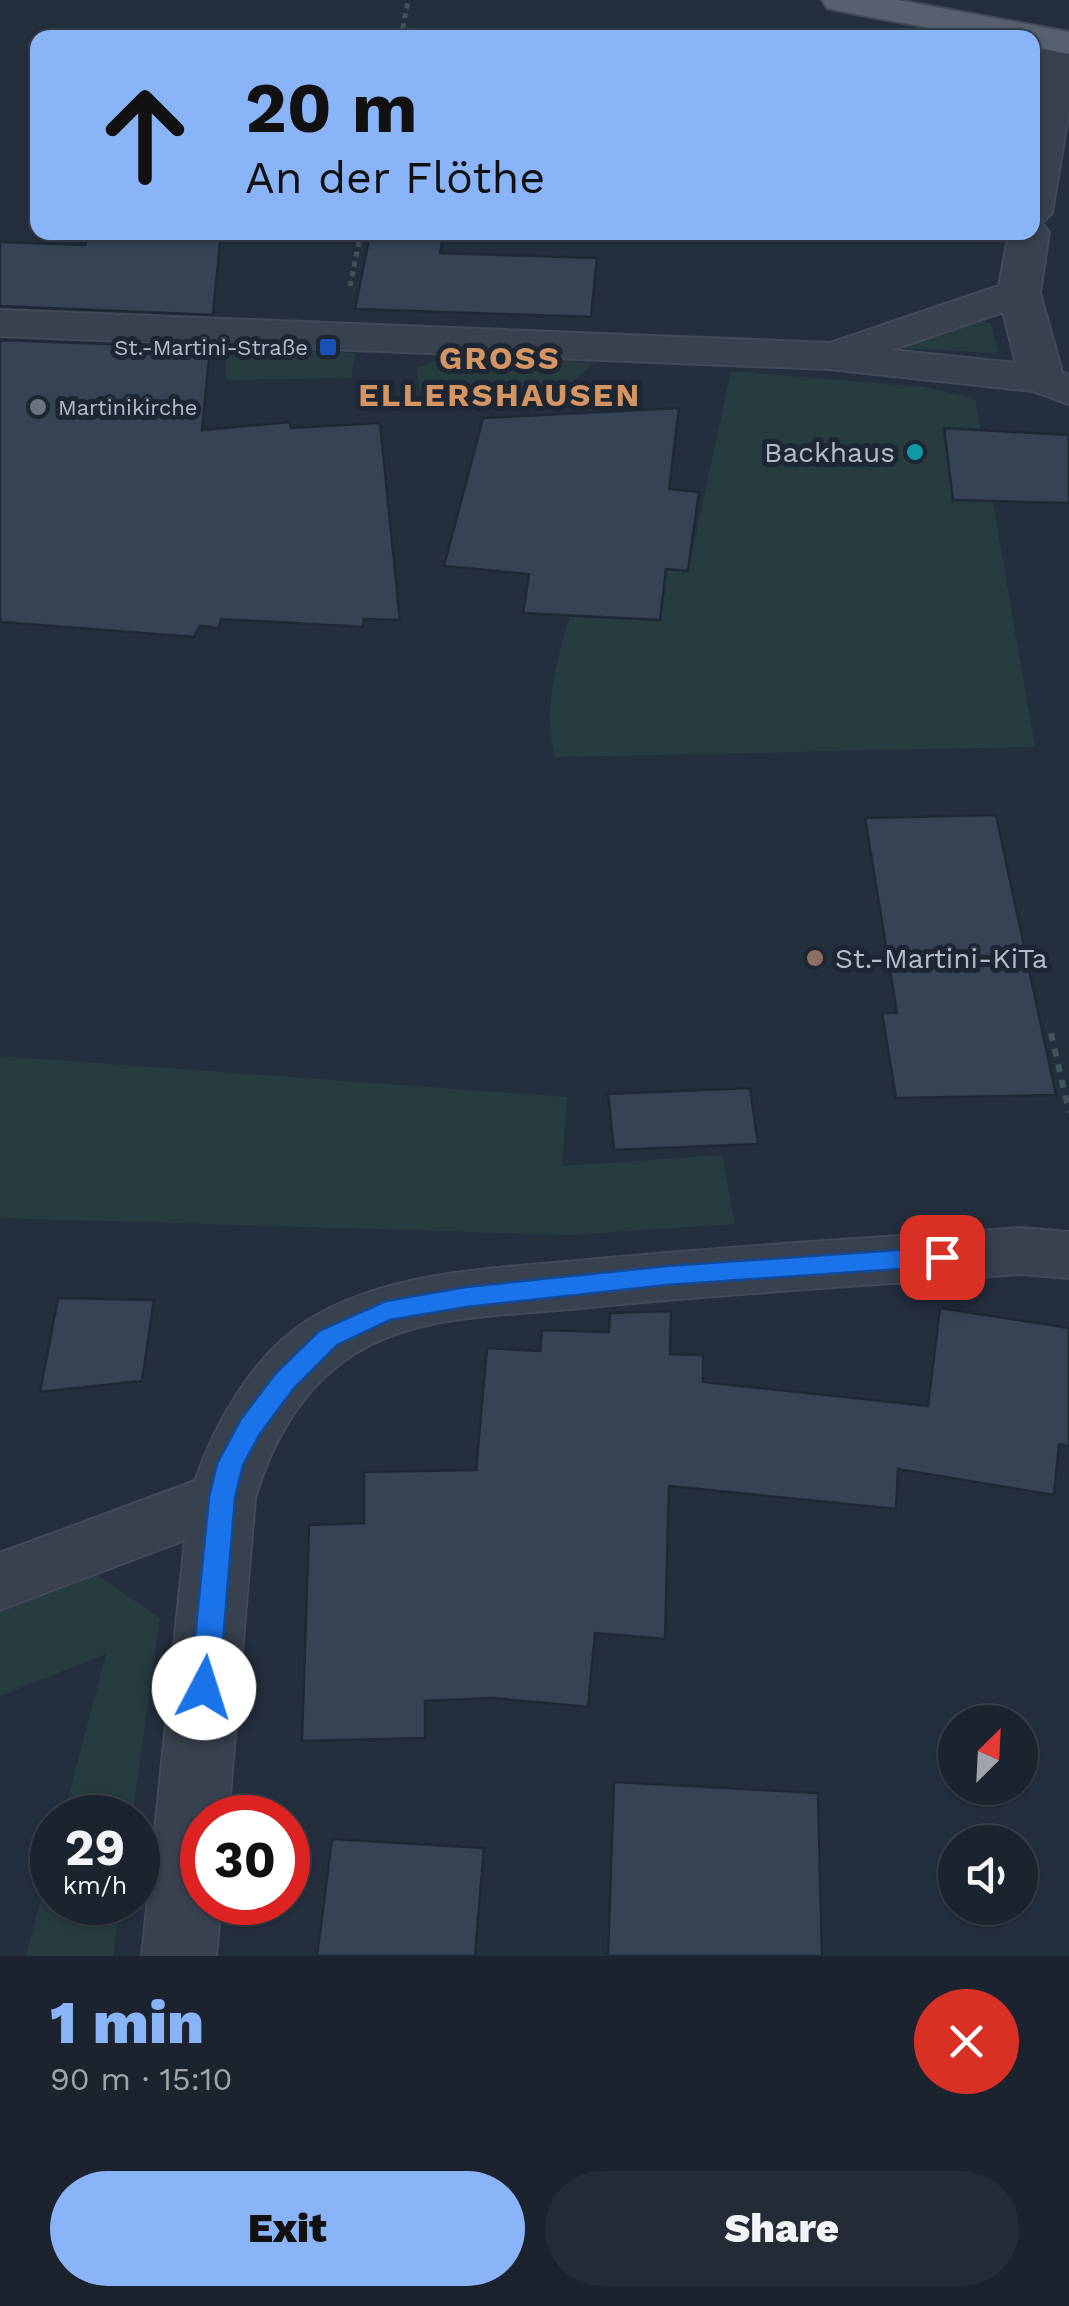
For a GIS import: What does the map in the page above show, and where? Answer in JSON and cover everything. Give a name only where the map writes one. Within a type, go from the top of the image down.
[{"type":"main road","points":[[840,0],[1001,30]]},
{"type":"main road","points":[[1040,37],[1065,42]]},
{"type":"street","points":[[1040,172],[1065,42]]},
{"type":"street","points":[[0,323],[830,356],[1055,385],[1019,293],[1028,240]]},
{"type":"street","points":[[830,356],[1019,293]]},
{"type":"street","points":[[179,1956],[222,1498],[230,1464],[251,1426],[285,1380],[328,1338],[386,1311],[466,1297],[667,1275],[1021,1252],[1069,1255]]},
{"type":"street","points":[[0,1582],[222,1498]]},
{"type":"path","points":[[402,30],[408,0]]},
{"type":"path","points":[[1052,1033],[1069,1112]]},
{"type":"green space","points":[[980,321],[991,324],[998,351],[897,348]]},
{"type":"green space","points":[[227,349],[355,353],[351,378],[225,380]]},
{"type":"green space","points":[[441,358],[594,363],[569,385],[548,390],[419,391],[417,368]]},
{"type":"green space","points":[[731,371],[924,387],[975,398],[1035,747],[555,757],[550,710],[553,685],[586,563],[688,571]]},
{"type":"green space","points":[[0,1056],[567,1097],[562,1166],[722,1155],[735,1224],[572,1235],[0,1218]]},
{"type":"green space","points":[[97,1575],[160,1618],[135,1795],[69,1795],[106,1654],[0,1696],[0,1612]]},
{"type":"green space","points":[[34,1925],[117,1925],[113,1956],[26,1956]]},
{"type":"building","points":[[87,240],[220,240],[213,315],[0,306],[0,242],[85,245]]},
{"type":"building","points":[[369,240],[442,240],[440,253],[597,258],[591,317],[355,309]]},
{"type":"building","points":[[0,340],[210,348],[202,430],[290,422],[291,428],[380,423],[400,620],[364,619],[363,627],[221,619],[219,628],[200,626],[194,637],[0,622]]},
{"type":"building","points":[[679,408],[669,489],[699,492],[688,571],[666,569],[660,620],[523,613],[529,574],[444,566],[483,418]]},
{"type":"building","points":[[944,428],[1069,435],[1069,503],[953,500]]},
{"type":"building","points":[[996,815],[1056,1095],[896,1098],[882,1013],[897,1013],[865,818]]},
{"type":"building","points":[[750,1088],[758,1144],[614,1150],[608,1094]]},
{"type":"building","points":[[58,1298],[154,1300],[142,1381],[40,1392]]},
{"type":"building","points":[[940,1308],[1069,1328],[1069,1446],[1059,1444],[1054,1495],[898,1469],[896,1509],[669,1486],[665,1639],[595,1633],[588,1707],[493,1698],[425,1701],[425,1738],[302,1741],[309,1525],[364,1523],[364,1472],[476,1470],[487,1348],[540,1351],[542,1330],[609,1332],[610,1313],[671,1311],[670,1354],[703,1355],[703,1382],[928,1406]]},
{"type":"building","points":[[614,1782],[818,1793],[822,1956],[608,1956]]},
{"type":"building","points":[[332,1839],[484,1848],[475,1956],[317,1956]]},
{"type":"place","name":"St.-Martini-Straße","points":[[328,347]]},
{"type":"place","name":"Martinikirche","points":[[38,407]]},
{"type":"place","name":"Backhaus","points":[[915,452]]},
{"type":"place","name":"St.-Martini-KiTa","points":[[815,958]]},
{"type":"district","name":"GROSS ELLERSHAUSEN","points":[[500,376]]},
{"type":"route","points":[[204,1688],[222,1498],[230,1464],[251,1426],[285,1380],[328,1338],[386,1311],[466,1297],[667,1275],[942,1257]]}]
